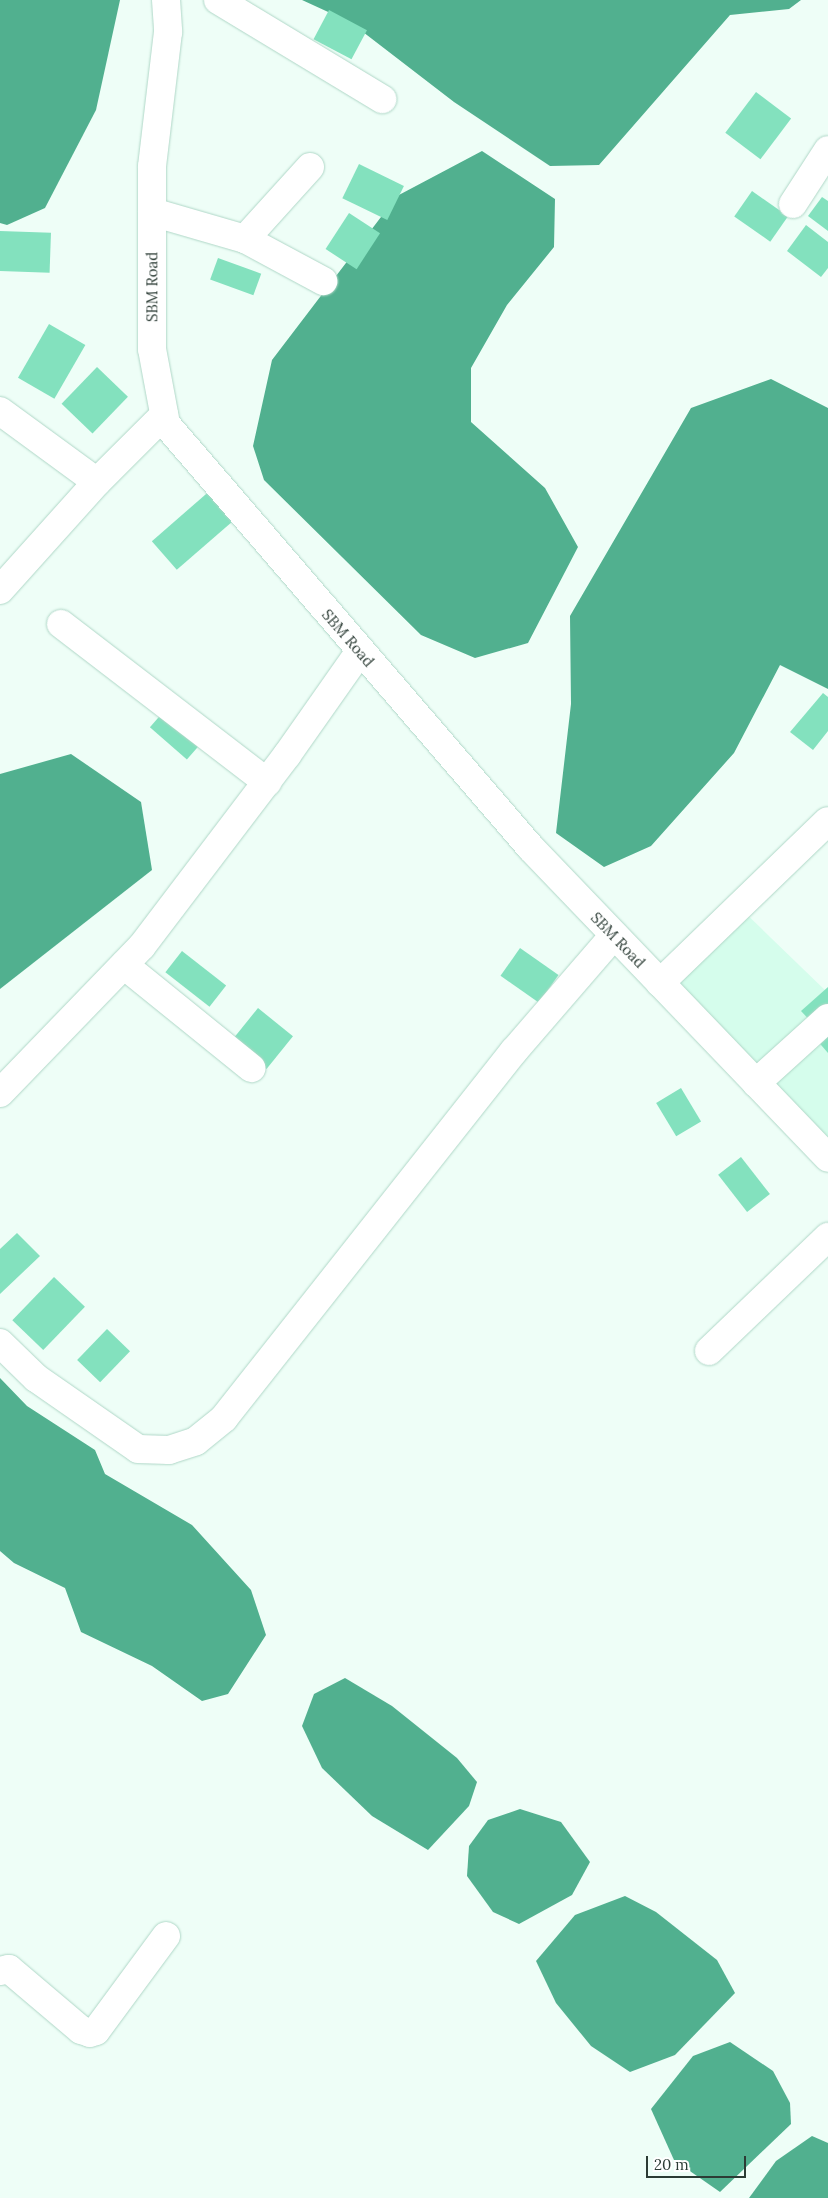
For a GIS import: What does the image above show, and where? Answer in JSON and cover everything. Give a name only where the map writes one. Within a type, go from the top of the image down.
[{"type":"street","points":[[218,0],[382,99]]},
{"type":"street","name":"SBM Road","points":[[169,1],[168,32],[152,167],[152,349],[166,424],[225,496],[531,848],[828,1158]]},
{"type":"street","points":[[793,204],[828,150]]},
{"type":"street","points":[[245,239],[310,167]]},
{"type":"street","points":[[152,212],[245,239],[323,281]]},
{"type":"street","points":[[0,411],[97,482]]},
{"type":"street","points":[[0,590],[97,482],[164,415]]},
{"type":"street","points":[[61,624],[267,782]]},
{"type":"street","points":[[0,1093],[142,946],[267,782],[360,651]]},
{"type":"street","points":[[660,983],[828,821]]},
{"type":"street","points":[[0,1343],[36,1378],[138,1449],[169,1450],[196,1440],[224,1418],[514,1051],[614,935]]},
{"type":"street","points":[[124,965],[251,1068]]},
{"type":"street","points":[[756,1083],[828,1018]]},
{"type":"street","points":[[708,1351],[828,1237]]},
{"type":"street","points":[[0,1971],[9,1968],[82,2030],[90,2033],[96,2031],[166,1936]]},
{"type":"shaded area","points":[[0,0],[120,0],[96,110],[45,208],[7,225],[0,223]]},
{"type":"shaded area","points":[[302,0],[801,0],[789,9],[730,15],[599,165],[550,166],[454,102],[350,22]]},
{"type":"shaded area","points":[[482,151],[555,199],[554,247],[507,305],[471,368],[471,422],[545,488],[578,547],[528,643],[475,658],[421,635],[264,480],[253,446],[272,360],[397,196]]},
{"type":"shaded area","points":[[771,379],[828,408],[828,689],[780,665],[734,753],[651,846],[604,867],[556,833],[571,704],[570,616],[691,408]]},
{"type":"shaded area","points":[[71,754],[141,802],[152,870],[0,989],[0,774]]},
{"type":"shaded area","points":[[737,905],[828,993],[828,1144],[663,970]]},
{"type":"shaded area","points":[[0,1378],[27,1406],[95,1450],[105,1474],[192,1525],[251,1590],[266,1635],[228,1694],[202,1701],[152,1666],[81,1632],[65,1588],[14,1563],[0,1551]]},
{"type":"shaded area","points":[[345,1678],[392,1706],[457,1758],[477,1782],[469,1806],[428,1850],[372,1816],[322,1768],[302,1726],[314,1694]]},
{"type":"shaded area","points":[[520,1809],[561,1822],[590,1862],[572,1895],[519,1924],[493,1912],[467,1876],[469,1846],[488,1820]]},
{"type":"shaded area","points":[[625,1896],[656,1912],[717,1960],[735,1993],[675,2055],[630,2072],[591,2046],[556,2003],[536,1961],[575,1915]]},
{"type":"shaded area","points":[[730,2042],[773,2071],[790,2103],[791,2124],[720,2192],[674,2160],[651,2109],[693,2056]]},
{"type":"shaded area","points":[[812,2136],[828,2143],[828,2198],[749,2198],[776,2161]]},
{"type":"building","points":[[329,10],[367,30],[351,59],[314,39]]},
{"type":"building","points":[[756,92],[791,118],[760,159],[725,133]]},
{"type":"building","points":[[359,164],[404,186],[387,220],[342,198]]},
{"type":"building","points":[[752,191],[788,216],[770,242],[734,216]]},
{"type":"building","points":[[822,197],[828,201],[828,231],[808,216]]},
{"type":"building","points":[[349,213],[380,233],[357,269],[326,249]]},
{"type":"building","points":[[806,225],[828,242],[828,268],[821,277],[787,251]]},
{"type":"building","points":[[0,231],[51,233],[50,273],[0,271]]},
{"type":"building","points":[[218,258],[261,274],[253,295],[210,280]]},
{"type":"building","points":[[49,324],[85,345],[54,399],[18,378]]},
{"type":"building","points":[[97,367],[128,397],[93,434],[62,404]]},
{"type":"building","points":[[213,488],[238,517],[177,570],[152,541]]},
{"type":"building","points":[[823,693],[828,697],[828,731],[813,750],[790,732]]},
{"type":"building","points":[[165,710],[202,742],[187,760],[150,727]]},
{"type":"building","points":[[520,948],[559,975],[539,1003],[500,976]]},
{"type":"building","points":[[182,951],[226,985],[210,1007],[165,972]]},
{"type":"building","points":[[828,987],[828,1014],[815,1026],[801,1011]]},
{"type":"building","points":[[258,1008],[293,1036],[267,1069],[232,1041]]},
{"type":"building","points":[[828,1027],[828,1053],[815,1038]]},
{"type":"building","points":[[681,1088],[701,1121],[676,1136],[656,1103]]},
{"type":"building","points":[[741,1157],[770,1194],[747,1212],[718,1175]]},
{"type":"building","points":[[17,1233],[40,1256],[0,1294],[0,1249]]},
{"type":"building","points":[[54,1277],[85,1307],[43,1350],[12,1320]]},
{"type":"building","points":[[107,1329],[130,1351],[100,1382],[77,1360]]}]
